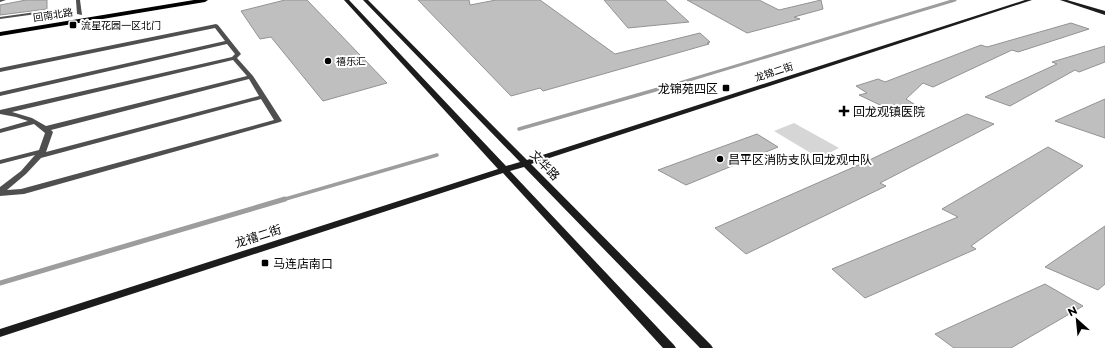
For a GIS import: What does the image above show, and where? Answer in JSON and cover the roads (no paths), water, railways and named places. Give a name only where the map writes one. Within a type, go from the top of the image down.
[{"type":"main road","name":"回南北路","points":[[0,28],[167,0]]},
{"type":"main road","name":"回南北路","points":[[0,34],[205,0]]},
{"type":"street","points":[[0,1],[4,0]]},
{"type":"street","points":[[78,0],[80,14]]},
{"type":"street","points":[[346,0],[670,348]]},
{"type":"street","name":"文华路","points":[[365,0],[706,348]]},
{"type":"street","name":"龙锦二街","points":[[525,163],[1030,0]]},
{"type":"street","points":[[1062,0],[1105,12]]},
{"type":"street","points":[[0,70],[216,26],[238,54],[234,58],[1,112]]},
{"type":"street","points":[[0,94],[229,42]]},
{"type":"street","points":[[0,192],[21,192],[278,121],[251,77],[234,58]]},
{"type":"street","points":[[45,129],[251,77]]},
{"type":"street","points":[[0,162],[42,154],[263,97]]},
{"type":"street","points":[[0,192],[24,173],[42,154],[49,132],[26,117],[1,112]]},
{"type":"street","points":[[0,131],[34,122]]},
{"type":"street","name":"龙禧二街","points":[[0,334],[525,163]]},
{"type":"lane","points":[[0,18],[50,11]]},
{"type":"waterway","points":[[666,87],[955,0]]},
{"type":"waterway","points":[[519,129],[669,86]]},
{"type":"waterway","points":[[282,200],[437,155]]},
{"type":"waterway","points":[[0,283],[285,199]]},
{"type":"place","name":"流星花园一区北门","points":[[73,25]]},
{"type":"place","name":"禧乐汇","points":[[328,61]]},
{"type":"place","name":"龙锦苑四区","points":[[726,88]]},
{"type":"place","name":"回龙观镇医院","points":[[844,111]]},
{"type":"place","name":"昌平区消防支队回龙观中队","points":[[720,159]]},
{"type":"place","name":"马连店南口","points":[[265,263]]}]
